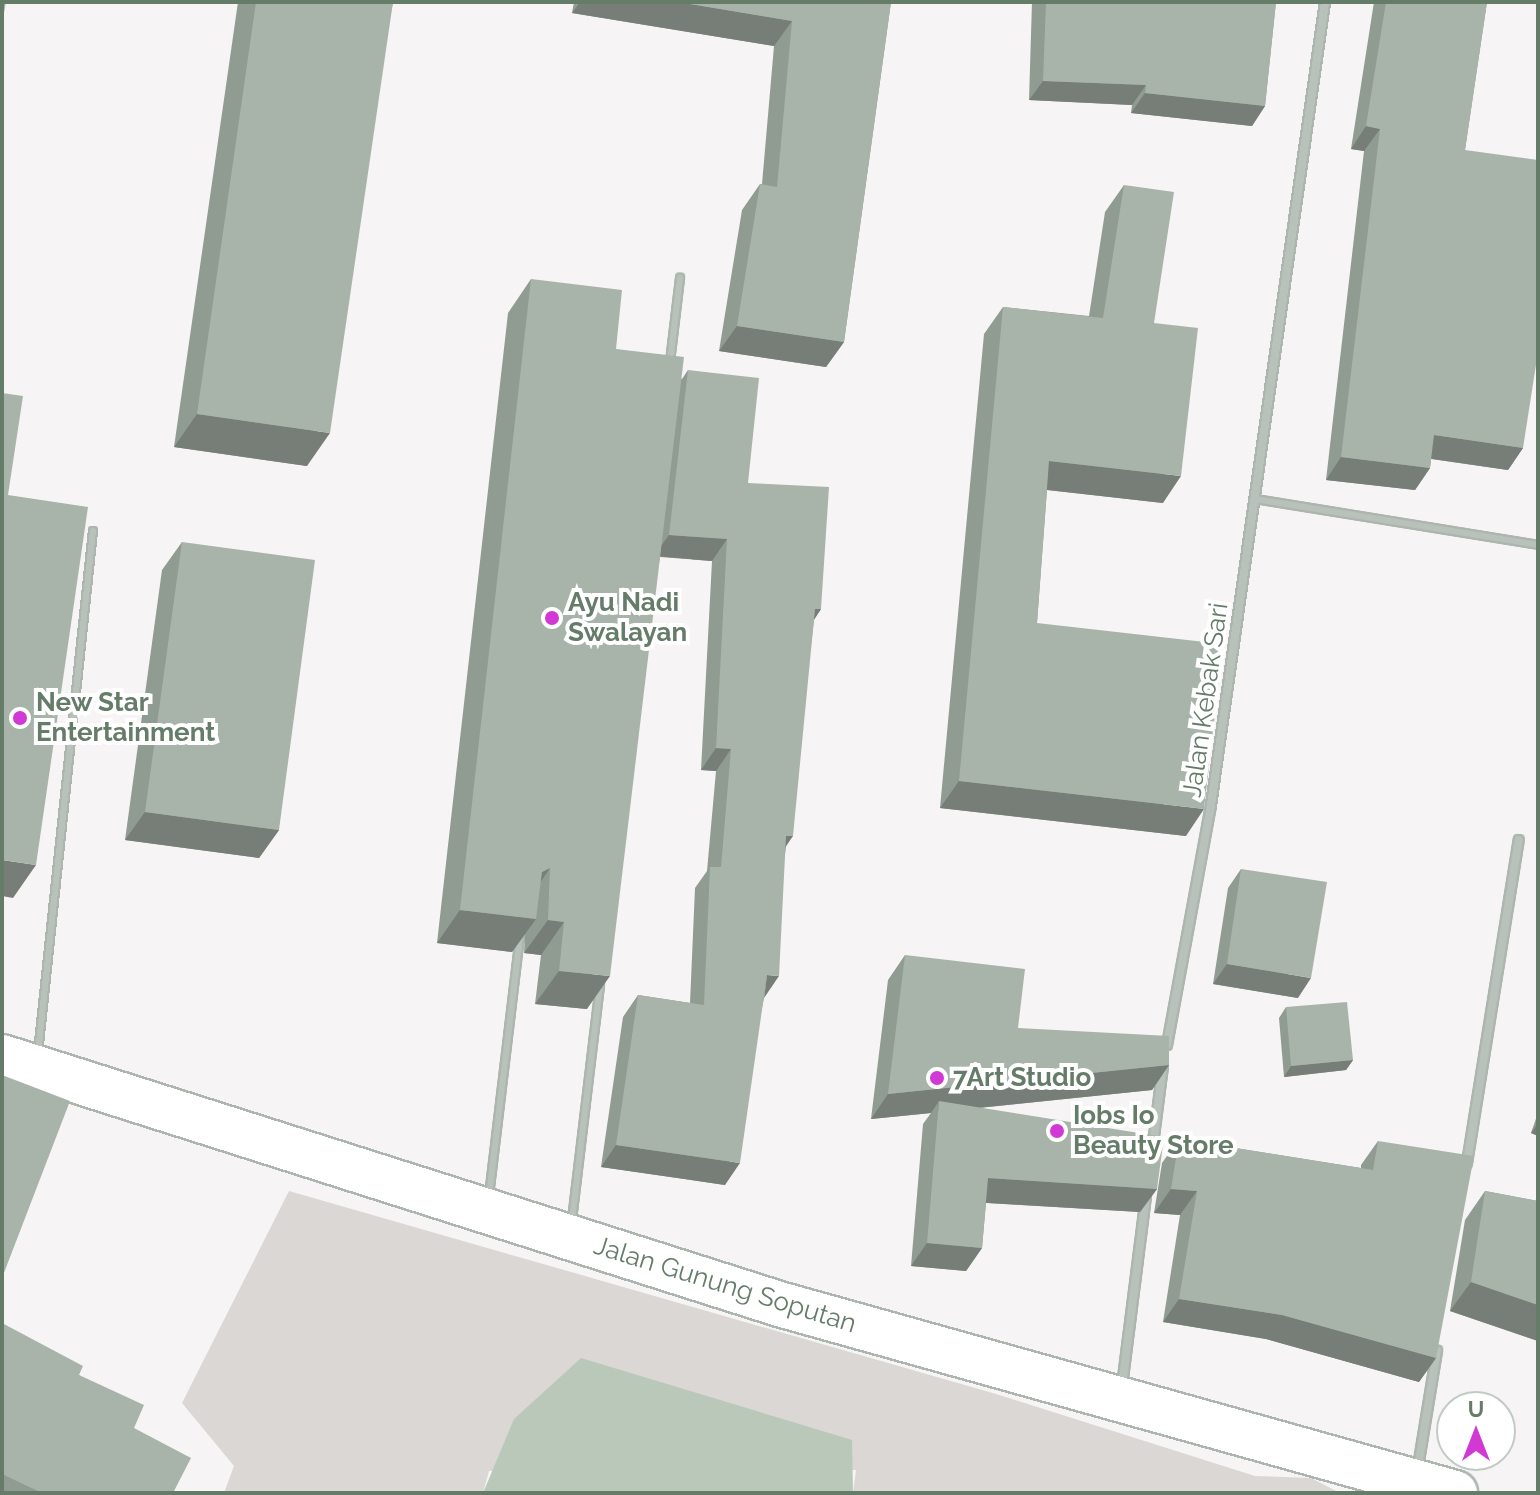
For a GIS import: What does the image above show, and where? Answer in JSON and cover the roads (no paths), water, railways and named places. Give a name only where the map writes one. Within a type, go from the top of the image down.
[{"type":"main road","name":"Jalan Gunung Soputan","points":[[19,1062],[570,1237],[1120,1402],[1435,1486]]},
{"type":"street","name":"Jalan Kebak Sari","points":[[1150,1165],[1255,499],[1325,2]]},
{"type":"street","points":[[1464,1184],[1519,840]]},
{"type":"street","points":[[1120,1402],[1148,1181]]},
{"type":"street","points":[[1435,1486],[1438,1340]]},
{"type":"lane","points":[[669,373],[680,278]]},
{"type":"lane","points":[[1255,499],[1538,545]]},
{"type":"lane","points":[[19,1062],[93,531]]},
{"type":"lane","points":[[487,1211],[522,923]]},
{"type":"lane","points":[[570,1237],[601,973]]},
{"type":"place","name":"Ayu Nadi Swalayan","points":[[552,618]]},
{"type":"place","name":"New Star Entertainment","points":[[20,718]]},
{"type":"place","name":"7Art Studio","points":[[937,1078]]},
{"type":"place","name":"Iobs Io Beauty Store","points":[[1057,1131]]}]
